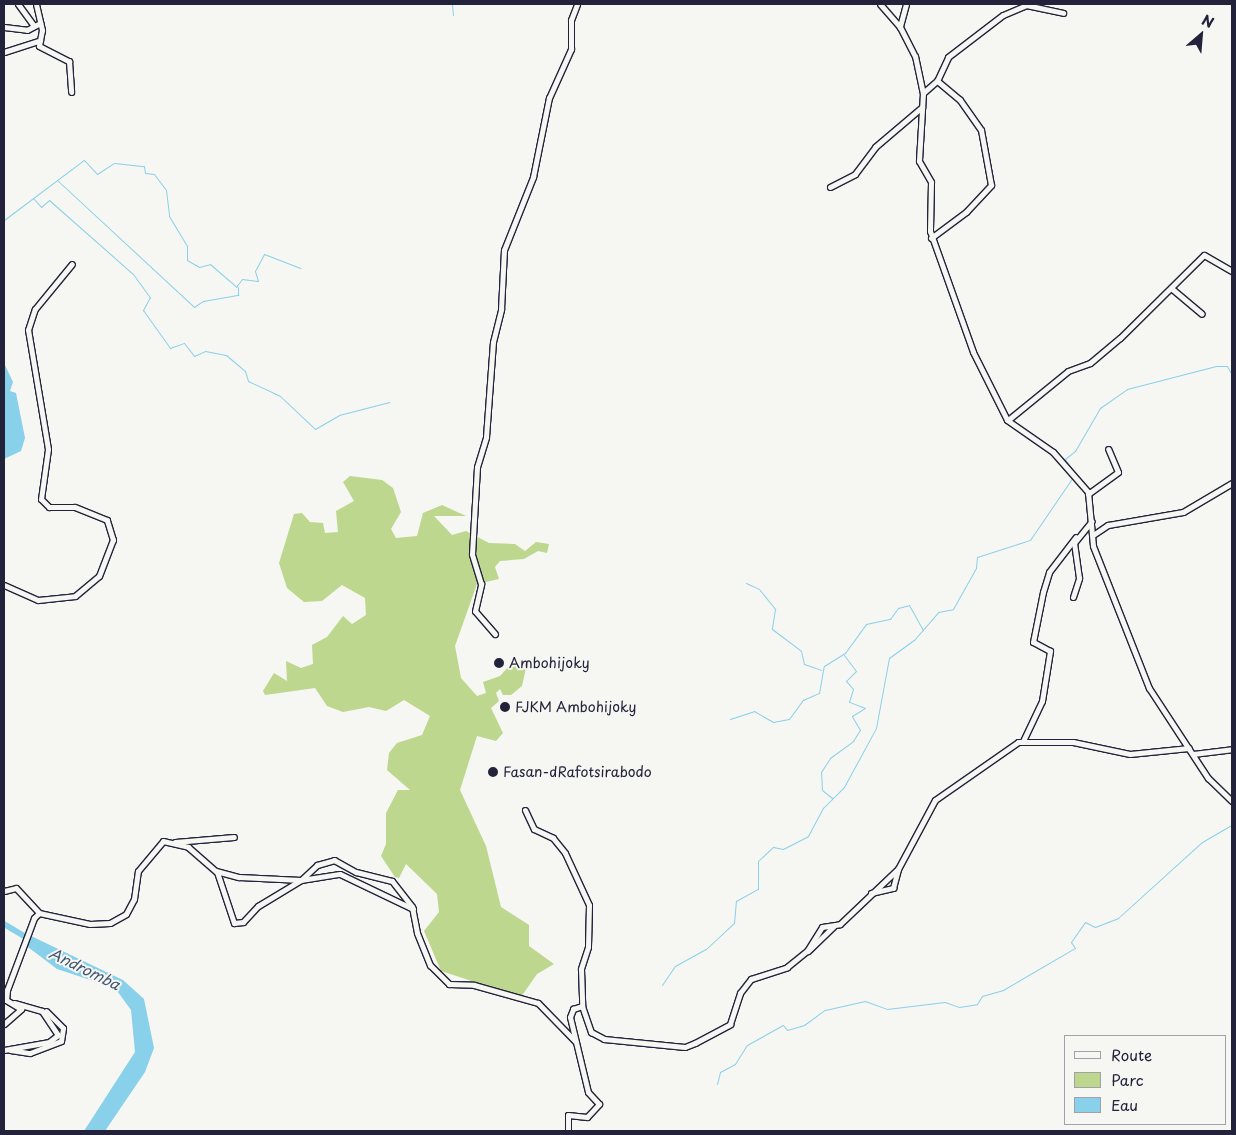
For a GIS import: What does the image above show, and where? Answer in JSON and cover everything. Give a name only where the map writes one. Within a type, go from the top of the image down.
[{"type":"street","points":[[18,4],[34,26]]},
{"type":"street","points":[[36,4],[40,23],[41,49],[69,61],[71,92]]},
{"type":"street","points":[[495,634],[475,611],[481,584],[472,554],[477,467],[486,437],[493,342],[501,309],[504,250],[533,177],[549,98],[571,49],[571,20],[577,4]]},
{"type":"street","points":[[880,4],[900,27],[915,56],[923,93],[919,161],[931,182],[927,207],[931,238],[973,352],[1008,420],[1045,445],[1075,476],[1088,494],[1093,546],[1143,675],[1192,754],[1217,789],[1232,801]]},
{"type":"street","points":[[900,27],[906,4]]},
{"type":"street","points":[[923,93],[937,81],[948,57],[1003,14],[1026,5],[1062,13]]},
{"type":"street","points":[[4,27],[27,30],[40,23]]},
{"type":"street","points":[[4,52],[40,40]]},
{"type":"street","points":[[931,238],[966,212],[991,185],[981,130],[960,100],[937,81]]},
{"type":"street","points":[[830,187],[855,174],[875,147],[922,107]]},
{"type":"street","points":[[1008,420],[1068,371],[1090,363],[1204,255],[1232,270]]},
{"type":"street","points":[[4,585],[38,600],[75,596],[99,576],[113,540],[108,520],[74,507],[49,507],[41,499],[48,450],[28,330],[35,309],[72,264]]},
{"type":"street","points":[[1171,288],[1202,314]]},
{"type":"street","points":[[1088,494],[1118,472],[1108,448]]},
{"type":"street","points":[[1093,535],[1108,524],[1183,512],[1232,483]]},
{"type":"street","points":[[871,893],[894,888],[898,869],[935,800],[1023,741],[1042,701],[1050,652],[1033,643],[1049,572],[1076,537],[1092,521]]},
{"type":"street","points":[[1073,597],[1079,578],[1073,557],[1076,537]]},
{"type":"street","points":[[1023,741],[1073,742],[1130,754],[1189,748]]},
{"type":"street","points":[[1192,754],[1232,749]]},
{"type":"street","points":[[525,810],[534,829],[553,838],[565,853],[589,906],[588,947],[581,969],[582,1006],[596,1037],[689,1046],[730,1024],[740,993],[751,979],[782,970],[807,951],[822,927],[834,926],[898,869]]},
{"type":"street","points":[[172,843],[234,838]]},
{"type":"street","points":[[4,891],[16,888],[39,913],[90,924],[110,923],[126,914],[134,899],[144,860],[163,841],[188,847],[216,871],[261,881],[300,880],[340,874],[413,909]]},
{"type":"street","points":[[216,871],[234,924],[243,922],[258,906],[300,880],[318,865],[334,860],[356,872],[392,881],[413,909],[417,933],[430,965],[449,984],[474,985],[538,1003],[576,1042]]},
{"type":"street","points":[[4,1024],[21,1009],[6,1000],[7,990],[21,946],[34,918],[39,913]]},
{"type":"street","points":[[6,1050],[55,1039],[57,1030],[49,1018],[29,1004],[10,1003]]},
{"type":"street","points":[[568,1131],[568,1115],[587,1117],[599,1108],[588,1092],[570,1012],[582,1006]]},
{"type":"green space","points":[[350,476],[382,480],[393,488],[401,512],[391,529],[396,538],[417,536],[423,513],[442,505],[466,516],[434,516],[452,535],[466,531],[489,543],[515,544],[525,551],[536,542],[549,544],[547,553],[538,551],[524,559],[500,561],[495,567],[499,579],[477,584],[455,646],[461,678],[477,696],[486,693],[483,682],[500,676],[511,664],[520,662],[526,668],[522,686],[511,695],[503,695],[500,689],[496,693],[499,701],[491,708],[503,733],[496,741],[477,736],[460,790],[486,846],[501,907],[529,925],[529,946],[554,964],[537,974],[521,997],[441,971],[424,931],[439,912],[437,894],[406,864],[399,878],[395,877],[381,856],[386,844],[386,813],[398,790],[410,790],[387,770],[389,753],[397,743],[422,735],[430,716],[404,700],[386,711],[369,707],[343,712],[327,706],[315,688],[265,695],[263,691],[274,673],[287,681],[286,661],[301,668],[313,664],[312,645],[327,637],[343,616],[352,624],[366,615],[365,598],[342,585],[322,601],[304,602],[287,588],[279,563],[294,514],[302,513],[310,522],[323,523],[325,533],[338,532],[336,511],[354,501],[343,482]]},
{"type":"water","points":[[4,363],[13,382],[10,391],[16,393],[25,438],[21,451],[4,459]]},
{"type":"water","points":[[29,935],[123,980],[144,999],[154,1048],[145,1072],[105,1131],[84,1131],[135,1052],[131,1010],[115,988],[57,969],[24,944]]},
{"type":"waterway","points":[[452,4],[453,15]]},
{"type":"waterway","points":[[4,220],[84,160],[97,174],[114,163],[144,166],[145,173],[154,174],[166,190],[169,216],[187,246],[187,260],[199,267],[210,264],[236,287],[242,279],[258,281],[255,271],[264,254],[300,268]]},
{"type":"waterway","points":[[57,180],[194,307],[203,301],[238,295],[238,287]]},
{"type":"waterway","points":[[33,198],[41,207],[49,200],[133,274],[150,297],[143,310],[170,348],[184,343],[194,356],[205,351],[226,355],[245,371],[248,381],[280,396],[315,429],[339,415],[389,402]]},
{"type":"waterway","points":[[1076,475],[1065,459],[1075,451],[1100,408],[1127,389],[1216,366],[1227,366],[1232,375]]},
{"type":"waterway","points":[[662,985],[675,966],[706,949],[734,923],[736,901],[758,889],[758,861],[773,847],[783,849],[808,836],[823,808],[844,787],[876,728],[889,658],[914,640],[938,612],[953,609],[976,568],[977,557],[1030,540],[1073,477]]},
{"type":"waterway","points":[[746,583],[759,589],[775,609],[772,629],[801,651],[804,664],[821,670]]},
{"type":"waterway","points":[[730,719],[754,711],[773,722],[789,719],[803,700],[819,693],[824,666],[845,653],[866,624],[890,619],[898,608],[909,605],[923,630]]},
{"type":"waterway","points":[[832,798],[822,790],[821,772],[830,758],[853,741],[860,730],[852,716],[865,708],[849,702],[853,689],[846,681],[856,671],[844,655]]},
{"type":"waterway","points":[[717,1084],[720,1072],[735,1064],[747,1045],[783,1025],[787,1030],[804,1025],[825,1010],[865,1001],[887,1009],[945,1002],[959,1007],[977,1004],[982,996],[1003,990],[1075,948],[1071,942],[1085,922],[1095,927],[1118,918],[1202,842],[1232,825]]},
{"type":"waterway","name":"Andromba","points":[[4,924],[31,940]]},
{"type":"place","name":"Ambohijoky","points":[[499,663]]},
{"type":"place","name":"FJKM Ambohijoky","points":[[505,707]]},
{"type":"place","name":"Fasan-dRafotsirabodo","points":[[493,772]]}]
